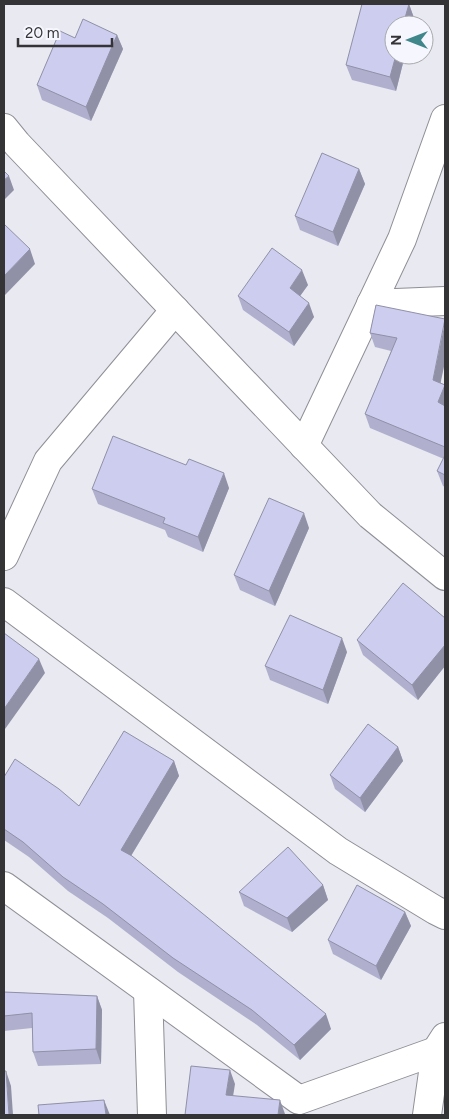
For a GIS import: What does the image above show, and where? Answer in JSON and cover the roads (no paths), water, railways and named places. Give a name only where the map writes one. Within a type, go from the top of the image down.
[{"type":"street","points":[[304,446],[402,239],[445,119]]},
{"type":"street","points":[[4,128],[17,144],[370,515],[445,576]]},
{"type":"street","points":[[372,304],[445,301]]},
{"type":"street","points":[[4,556],[48,461],[175,310]]},
{"type":"street","points":[[4,602],[338,851],[435,910],[445,914]]},
{"type":"street","points":[[4,886],[299,1100],[441,1044]]},
{"type":"street","points":[[148,991],[152,1115]]},
{"type":"street","points":[[427,1115],[441,1044]]}]
